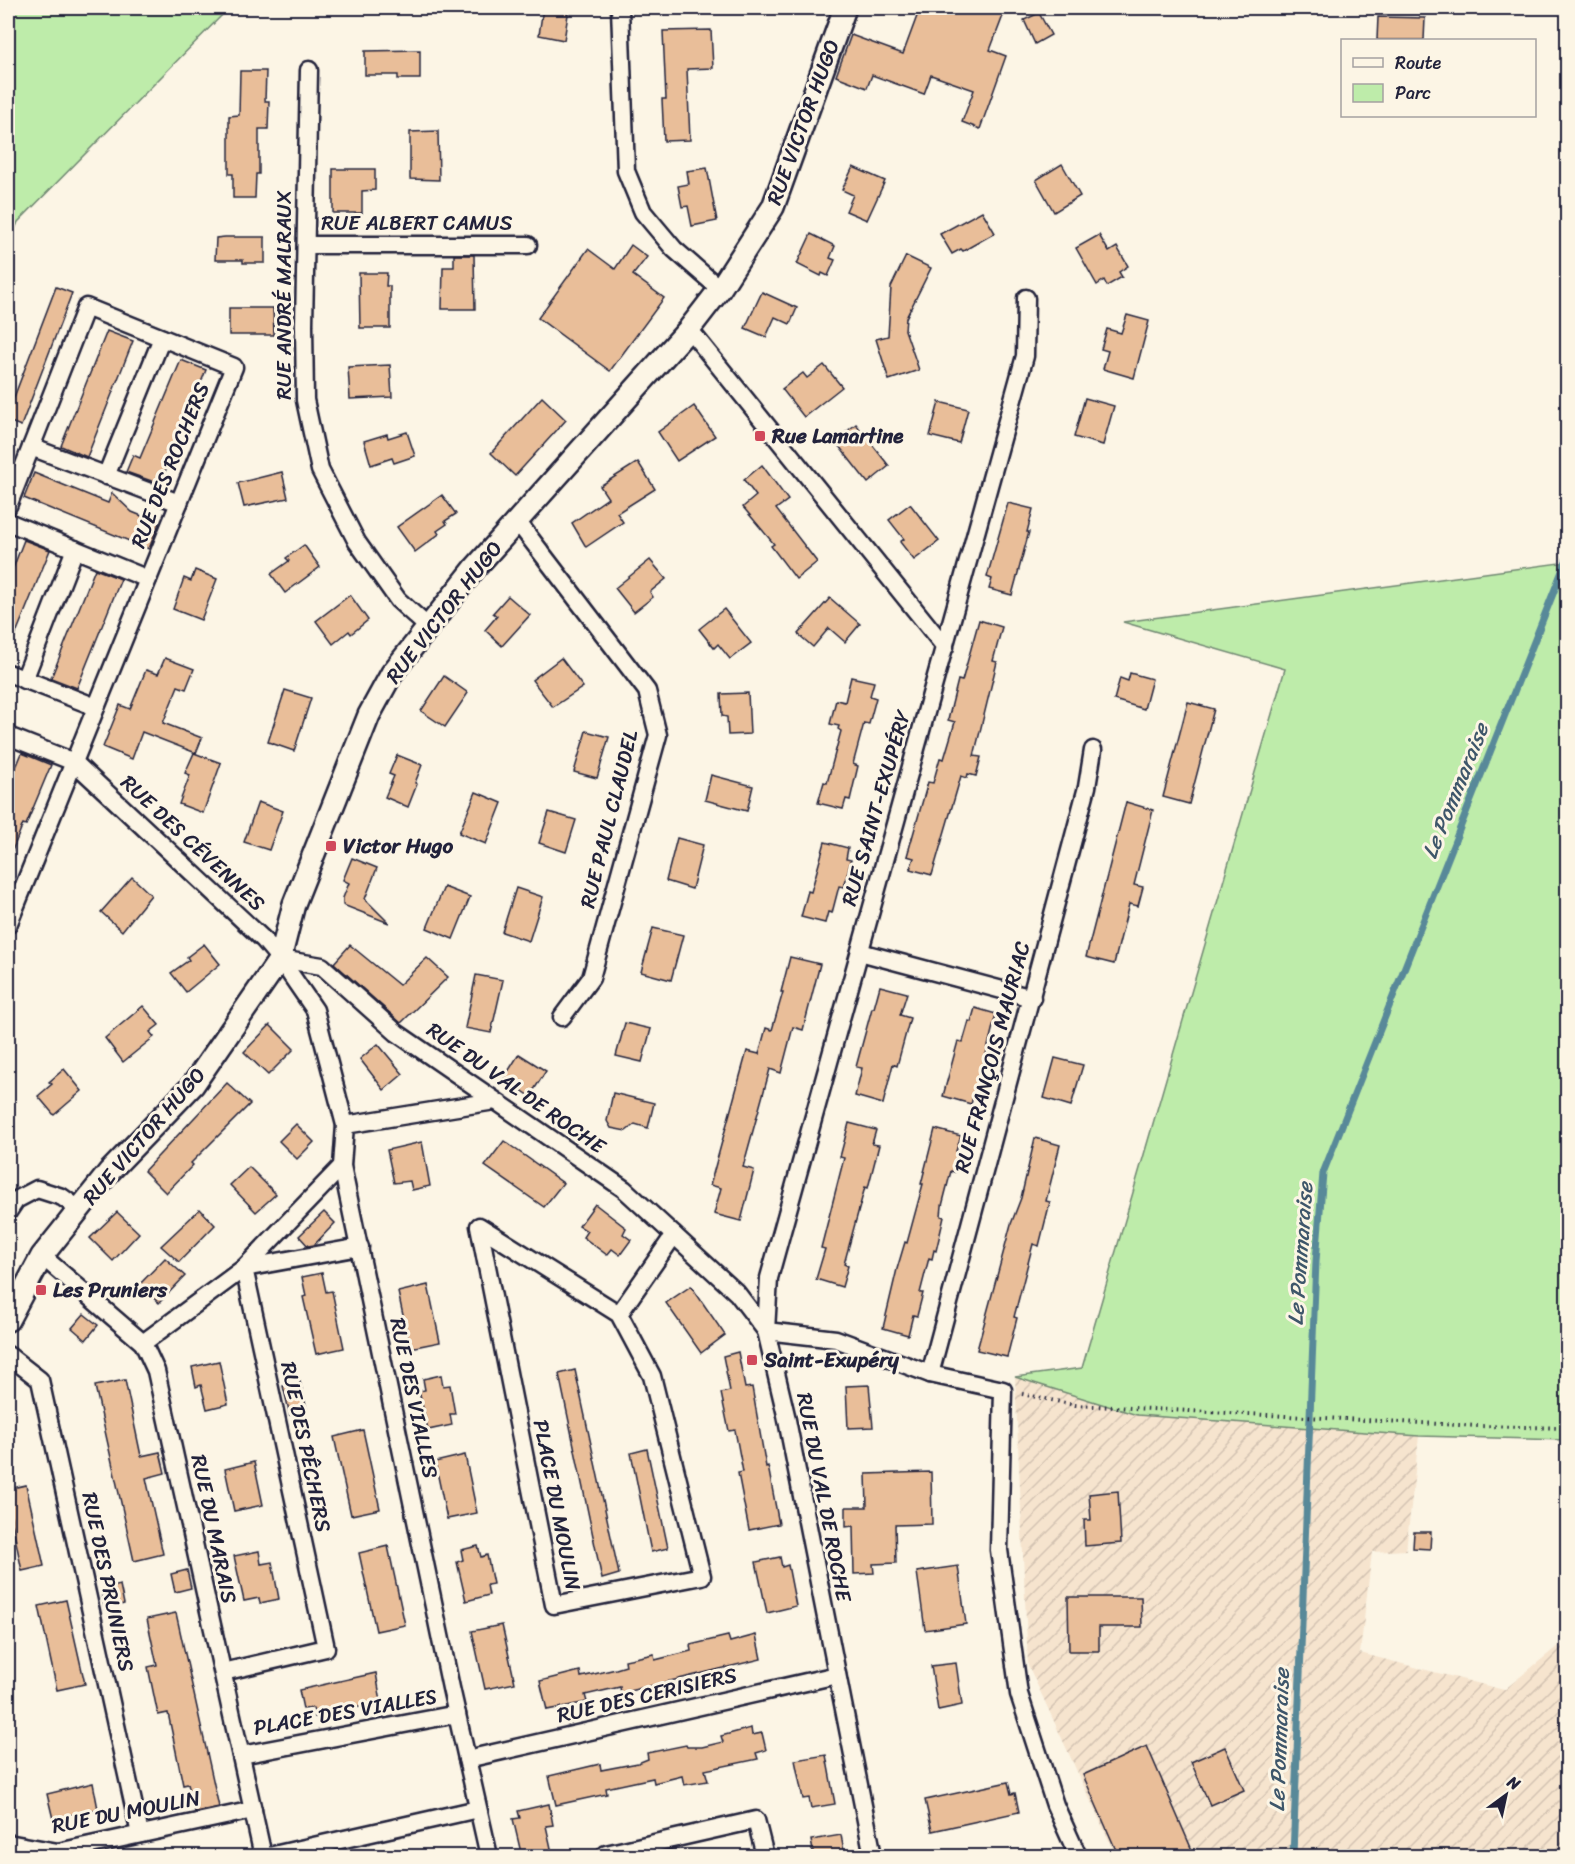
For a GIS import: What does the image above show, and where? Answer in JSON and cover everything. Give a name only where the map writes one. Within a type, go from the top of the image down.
[{"type":"street","points":[[620,8],[626,171],[643,212],[674,249],[720,289]]},
{"type":"street","name":"RUE VICTOR HUGO","points":[[8,1320],[42,1256],[109,1172],[193,1085],[280,959],[294,904],[369,715],[392,673],[475,568],[689,328],[720,289],[773,207],[845,8]]},
{"type":"street","name":"RUE ANDRÉ MALRAUX","points":[[309,70],[304,326],[305,400],[320,470],[357,542],[398,600],[428,627]]},
{"type":"street","name":"RUE ALBERT CAMUS","points":[[306,245],[528,245]]},
{"type":"street","name":"RUE SAINT-EXUPÉRY","points":[[766,1331],[769,1278],[1026,356],[1026,298]]},
{"type":"street","name":"RUE DES ROCHERS","points":[[8,506],[86,307],[234,367],[8,925]]},
{"type":"street","points":[[689,328],[945,647]]},
{"type":"street","points":[[106,476],[162,338]]},
{"type":"street","points":[[31,447],[179,503]]},
{"type":"street","name":"RUE PAUL CLAUDEL","points":[[517,521],[647,691],[658,735],[591,978],[562,1017]]},
{"type":"street","points":[[8,522],[148,579]]},
{"type":"street","points":[[24,680],[75,549]]},
{"type":"street","points":[[8,673],[96,707]]},
{"type":"street","points":[[8,735],[74,762]]},
{"type":"street","name":"RUE FRANÇOIS MAURIAC","points":[[930,1374],[1032,998],[1087,787],[1093,750]]},
{"type":"street","name":"RUE DES CÉVENNES","points":[[74,762],[264,940],[280,959]]},
{"type":"street","points":[[860,952],[1032,998]]},
{"type":"street","name":"RUE DU VAL DE ROCHE","points":[[280,959],[322,966],[397,1033],[624,1190],[737,1293],[766,1331],[786,1415],[873,1857]]},
{"type":"street","name":"RUE DES VIALLES","points":[[280,959],[315,1010],[345,1125],[342,1166],[489,1857]]},
{"type":"street","points":[[345,1125],[495,1101]]},
{"type":"street","points":[[143,1343],[244,1268],[342,1166]]},
{"type":"street","points":[[8,1212],[16,1200],[37,1189],[62,1197],[79,1209]]},
{"type":"street","name":"PLACE DU MOULIN","points":[[479,1226],[618,1314],[652,1376],[702,1576],[555,1605],[479,1226]]},
{"type":"street","points":[[618,1314],[674,1235]]},
{"type":"street","points":[[244,1268],[360,1247]]},
{"type":"street","name":"RUE DU MARAIS","points":[[42,1256],[143,1343],[156,1371],[263,1857]]},
{"type":"street","name":"RUE DES PÊCHERS","points":[[223,1672],[326,1648],[244,1268]]},
{"type":"street","points":[[766,1331],[836,1339],[930,1374],[1003,1390],[999,1551],[1019,1694],[1055,1805],[1078,1857]]},
{"type":"street","name":"RUE DES PRUNIERS","points":[[8,1355],[40,1380],[140,1834]]},
{"type":"street","name":"RUE DES CERISIERS","points":[[467,1759],[837,1675]]},
{"type":"street","name":"PLACE DES VIALLES","points":[[241,1755],[457,1714]]},
{"type":"street","points":[[269,1857],[478,1809]]},
{"type":"street","name":"RUE DU MOULIN","points":[[8,1844],[58,1851],[253,1810]]},
{"type":"street","points":[[606,1857],[606,1854],[756,1820],[765,1857]]},
{"type":"path","points":[[1003,1390],[1075,1405],[1478,1426],[1568,1428]]},
{"type":"shaded area","points":[[1015,1377],[1137,1415],[1419,1436],[1406,1550],[1372,1552],[1360,1653],[1504,1690],[1564,1641],[1567,1627],[1567,1856],[1116,1856],[1028,1665]]},
{"type":"green space","points":[[8,8],[229,8],[18,222],[8,246]]},
{"type":"green space","points":[[1567,562],[1567,1440],[1419,1436],[1137,1415],[1015,1377],[1082,1368],[1285,669],[1123,622]]},
{"type":"building","points":[[543,8],[569,8],[564,40],[539,35]]},
{"type":"building","points":[[920,8],[1006,8],[990,50],[1006,56],[980,129],[962,122],[974,90],[931,75],[924,94],[872,75],[867,88],[836,76],[851,35],[903,54]]},
{"type":"building","points":[[1039,13],[1051,35],[1035,44],[1024,20]]},
{"type":"building","points":[[1378,17],[1425,18],[1424,39],[1377,39]]},
{"type":"building","points":[[711,30],[713,68],[687,69],[690,140],[664,141],[662,99],[666,99],[663,31]]},
{"type":"building","points":[[420,50],[420,79],[398,79],[398,75],[365,75],[365,51]]},
{"type":"building","points":[[240,71],[266,71],[265,101],[269,101],[268,129],[259,129],[259,174],[256,174],[255,198],[233,198],[233,174],[229,174],[229,116],[239,115]]},
{"type":"building","points":[[438,131],[439,180],[410,179],[410,132]]},
{"type":"building","points":[[1062,164],[1080,196],[1054,212],[1036,180]]},
{"type":"building","points":[[853,167],[885,181],[867,220],[846,211],[853,195],[842,190]]},
{"type":"building","points":[[707,168],[717,221],[692,226],[688,206],[682,207],[678,186],[689,184],[687,171]]},
{"type":"building","points":[[333,169],[375,169],[375,190],[362,191],[362,213],[333,213]]},
{"type":"building","points":[[982,211],[995,233],[963,251],[961,249],[952,254],[940,234]]},
{"type":"building","points":[[811,234],[835,246],[830,258],[835,260],[828,276],[822,273],[821,276],[797,264]]},
{"type":"building","points":[[1099,235],[1109,252],[1117,247],[1128,266],[1119,272],[1122,277],[1107,286],[1104,280],[1097,285],[1076,248]]},
{"type":"building","points":[[265,237],[265,263],[215,260],[216,238]]},
{"type":"building","points":[[631,245],[647,257],[633,275],[664,298],[610,371],[538,318],[588,249],[615,269]]},
{"type":"building","points":[[454,255],[474,255],[475,309],[442,309],[443,267],[454,267]]},
{"type":"building","points":[[906,256],[931,268],[906,318],[905,330],[919,370],[889,380],[876,339],[888,336],[891,287]]},
{"type":"building","points":[[359,273],[387,273],[386,286],[390,286],[390,328],[360,328]]},
{"type":"building","points":[[56,287],[72,293],[21,426],[8,421],[8,413]]},
{"type":"building","points":[[762,292],[797,308],[790,324],[775,317],[766,337],[745,328]]},
{"type":"building","points":[[229,308],[273,308],[274,335],[229,335]]},
{"type":"building","points":[[1127,315],[1149,321],[1134,378],[1103,369],[1108,351],[1101,349],[1107,329],[1121,333]]},
{"type":"building","points":[[107,331],[133,341],[87,457],[61,446]]},
{"type":"building","points":[[181,360],[206,370],[160,484],[126,472],[133,455],[140,458]]},
{"type":"building","points":[[390,365],[392,397],[350,399],[348,367]]},
{"type":"building","points":[[824,365],[842,387],[804,417],[782,389],[803,373],[807,378]]},
{"type":"building","points":[[542,397],[566,420],[515,476],[491,453]]},
{"type":"building","points":[[1085,398],[1114,406],[1103,445],[1074,437]]},
{"type":"building","points":[[939,402],[968,409],[959,443],[930,436]]},
{"type":"building","points":[[694,406],[715,436],[677,461],[658,432]]},
{"type":"building","points":[[856,424],[889,466],[868,483],[835,441]]},
{"type":"building","points":[[407,432],[415,456],[394,463],[392,458],[371,465],[364,441],[387,434],[388,438]]},
{"type":"building","points":[[638,462],[655,489],[617,513],[623,522],[586,547],[572,523],[608,498],[600,486]]},
{"type":"building","points":[[762,465],[788,500],[776,509],[817,562],[796,579],[771,546],[774,544],[743,507],[756,496],[744,480]]},
{"type":"building","points":[[282,472],[288,498],[244,507],[238,483]]},
{"type":"building","points":[[34,473],[108,503],[112,493],[132,512],[159,523],[149,549],[24,498]]},
{"type":"building","points":[[442,495],[456,514],[445,521],[447,524],[437,531],[439,534],[415,552],[397,527]]},
{"type":"building","points":[[1008,503],[1033,509],[1012,595],[989,589],[992,579],[987,577]]},
{"type":"building","points":[[910,504],[939,541],[914,560],[900,542],[904,539],[889,520]]},
{"type":"building","points":[[24,540],[50,550],[8,653],[8,581]]},
{"type":"building","points":[[304,545],[320,567],[285,593],[271,574],[289,561],[286,558]]},
{"type":"building","points":[[650,560],[666,579],[650,592],[653,597],[634,612],[615,588]]},
{"type":"building","points":[[95,569],[121,579],[77,688],[51,678]]},
{"type":"building","points":[[195,570],[217,579],[201,620],[173,609],[184,578],[191,581]]},
{"type":"building","points":[[350,595],[368,620],[351,634],[349,631],[333,644],[316,621]]},
{"type":"building","points":[[508,596],[530,615],[502,646],[485,630],[497,616],[493,613]]},
{"type":"building","points":[[830,598],[860,624],[845,642],[829,628],[813,647],[798,634]]},
{"type":"building","points":[[724,609],[751,643],[730,659],[718,644],[714,648],[699,629]]},
{"type":"building","points":[[979,620],[1002,627],[993,661],[997,662],[974,756],[981,757],[976,776],[968,774],[967,778],[961,776],[932,875],[910,869],[914,858],[907,856],[928,782],[933,783],[940,758],[944,759],[955,722],[948,720],[958,680],[962,681]]},
{"type":"building","points":[[165,658],[194,669],[186,689],[178,686],[163,723],[202,738],[196,753],[142,732],[132,759],[103,747],[120,705],[130,709],[146,670],[158,674]]},
{"type":"building","points":[[561,658],[583,687],[553,707],[532,680]]},
{"type":"building","points":[[1130,673],[1152,679],[1144,709],[1114,700],[1120,678],[1128,681]]},
{"type":"building","points":[[444,676],[468,693],[445,727],[421,711]]},
{"type":"building","points":[[851,677],[874,682],[870,696],[876,698],[869,724],[864,723],[853,764],[858,766],[850,800],[846,799],[843,809],[818,803],[824,782],[827,783],[841,731],[838,729],[839,726],[830,724],[836,700],[845,702]]},
{"type":"building","points":[[285,690],[311,698],[294,751],[268,742]]},
{"type":"building","points":[[748,693],[750,734],[728,735],[727,717],[722,716],[721,694]]},
{"type":"building","points":[[1188,702],[1214,709],[1189,804],[1163,797]]},
{"type":"building","points":[[586,731],[609,737],[597,778],[574,772]]},
{"type":"building","points":[[22,753],[51,765],[8,861],[8,787]]},
{"type":"building","points":[[194,753],[221,763],[203,813],[179,804],[190,775],[185,773]]},
{"type":"building","points":[[397,755],[422,765],[408,807],[385,797],[394,776],[389,774]]},
{"type":"building","points":[[711,775],[753,786],[747,811],[705,800]]},
{"type":"building","points":[[476,792],[502,803],[486,844],[459,833]]},
{"type":"building","points":[[258,802],[283,811],[269,850],[244,842]]},
{"type":"building","points":[[1126,802],[1153,810],[1134,885],[1143,887],[1138,906],[1129,904],[1114,964],[1086,957]]},
{"type":"building","points":[[549,812],[576,820],[566,852],[539,843]]},
{"type":"building","points":[[677,838],[703,845],[692,889],[666,881]]},
{"type":"building","points":[[825,842],[848,848],[846,859],[851,860],[844,887],[839,886],[832,913],[828,912],[825,923],[801,917],[808,891],[811,892]]},
{"type":"building","points":[[352,858],[377,868],[365,899],[389,923],[343,905],[343,898],[349,883],[343,880]]},
{"type":"building","points":[[132,877],[151,895],[122,931],[101,912]]},
{"type":"building","points":[[444,887],[470,897],[453,939],[427,928]]},
{"type":"building","points":[[516,888],[543,897],[529,941],[502,932]]},
{"type":"building","points":[[653,928],[683,935],[671,980],[641,972]]},
{"type":"building","points":[[204,944],[220,964],[186,992],[171,973],[189,960],[187,957]]},
{"type":"building","points":[[350,945],[399,985],[427,958],[448,977],[401,1023],[334,963]]},
{"type":"building","points":[[790,957],[820,964],[803,1030],[793,1027],[781,1073],[770,1069],[743,1167],[754,1170],[741,1221],[714,1214],[721,1188],[710,1185],[747,1051],[759,1054],[766,1028],[772,1030]]},
{"type":"building","points":[[476,975],[503,980],[491,1033],[465,1028]]},
{"type":"building","points":[[880,986],[907,993],[900,1015],[910,1018],[897,1066],[893,1064],[883,1104],[855,1096],[862,1068],[856,1067]]},
{"type":"building","points":[[143,1006],[159,1025],[150,1032],[154,1037],[123,1062],[105,1038]]},
{"type":"building","points":[[975,1008],[996,1014],[978,1087],[976,1086],[971,1104],[943,1096],[958,1041],[963,1042]]},
{"type":"building","points":[[625,1023],[651,1029],[642,1062],[616,1056]]},
{"type":"building","points":[[270,1025],[294,1049],[268,1075],[244,1052]]},
{"type":"building","points":[[378,1044],[403,1074],[384,1090],[360,1059]]},
{"type":"building","points":[[519,1054],[546,1071],[530,1096],[504,1078]]},
{"type":"building","points":[[1055,1058],[1083,1065],[1071,1106],[1044,1098]]},
{"type":"building","points":[[64,1069],[82,1091],[54,1115],[38,1096]]},
{"type":"building","points":[[227,1083],[250,1104],[191,1163],[193,1165],[166,1193],[144,1171]]},
{"type":"building","points":[[613,1093],[654,1103],[648,1128],[635,1124],[626,1131],[611,1128],[607,1121]]},
{"type":"building","points":[[849,1123],[876,1130],[872,1144],[879,1145],[844,1264],[848,1266],[842,1287],[816,1279],[825,1249],[821,1248],[844,1158],[840,1157]]},
{"type":"building","points":[[296,1124],[314,1142],[297,1159],[279,1141]]},
{"type":"building","points":[[935,1129],[961,1136],[956,1151],[960,1152],[955,1172],[951,1171],[942,1206],[941,1216],[944,1217],[936,1251],[934,1250],[932,1259],[929,1258],[917,1316],[913,1315],[908,1335],[883,1328],[897,1269],[905,1242],[907,1243],[923,1184],[921,1184]]},
{"type":"building","points":[[1035,1138],[1060,1145],[1046,1201],[1050,1202],[1039,1246],[1033,1244],[1014,1317],[1017,1318],[1007,1357],[977,1350],[1011,1224],[1021,1198]]},
{"type":"building","points":[[504,1141],[563,1183],[544,1207],[485,1166]]},
{"type":"building","points":[[422,1142],[430,1186],[412,1190],[410,1181],[394,1183],[387,1150]]},
{"type":"building","points":[[249,1167],[276,1194],[256,1212],[230,1185]]},
{"type":"building","points":[[595,1204],[626,1228],[623,1234],[631,1240],[620,1255],[612,1249],[607,1255],[583,1237],[587,1231],[579,1226]]},
{"type":"building","points":[[200,1209],[215,1225],[179,1262],[161,1246]]},
{"type":"building","points":[[117,1212],[139,1233],[113,1261],[90,1238]]},
{"type":"building","points":[[324,1212],[335,1223],[314,1245],[308,1246],[299,1236]]},
{"type":"building","points":[[165,1258],[185,1276],[159,1303],[139,1285]]},
{"type":"building","points":[[322,1273],[326,1292],[332,1291],[344,1348],[316,1354],[303,1297],[306,1296],[302,1277]]},
{"type":"building","points":[[428,1285],[440,1342],[410,1348],[398,1292]]},
{"type":"building","points":[[691,1286],[725,1335],[701,1353],[666,1303]]},
{"type":"building","points":[[84,1314],[98,1325],[86,1340],[72,1328]]},
{"type":"building","points":[[738,1352],[745,1388],[752,1387],[779,1524],[749,1530],[738,1473],[743,1472],[735,1430],[729,1431],[721,1393],[730,1391],[723,1356]]},
{"type":"building","points":[[219,1361],[228,1404],[207,1409],[201,1385],[196,1387],[192,1367]]},
{"type":"building","points":[[575,1370],[619,1574],[602,1579],[559,1374]]},
{"type":"building","points":[[441,1375],[443,1386],[450,1385],[455,1414],[450,1414],[452,1425],[428,1430],[419,1391],[425,1390],[423,1379]]},
{"type":"building","points":[[125,1380],[141,1456],[160,1452],[165,1473],[146,1478],[163,1554],[134,1561],[95,1386]]},
{"type":"building","points":[[300,1382],[307,1410],[290,1415],[283,1386]]},
{"type":"building","points":[[869,1385],[873,1427],[848,1428],[846,1386]]},
{"type":"building","points":[[363,1430],[380,1509],[351,1515],[334,1437]]},
{"type":"building","points":[[647,1449],[668,1548],[651,1552],[631,1453]]},
{"type":"building","points":[[465,1455],[477,1513],[447,1519],[435,1462]]},
{"type":"building","points":[[254,1462],[263,1505],[234,1511],[225,1469]]},
{"type":"building","points":[[931,1472],[932,1524],[895,1525],[896,1563],[873,1564],[874,1573],[854,1574],[853,1526],[846,1527],[846,1507],[867,1507],[866,1474]]},
{"type":"building","points":[[26,1485],[44,1566],[22,1571],[8,1503],[8,1489]]},
{"type":"building","points":[[1118,1491],[1121,1543],[1085,1546],[1084,1520],[1091,1520],[1089,1494]]},
{"type":"building","points":[[1414,1532],[1431,1532],[1430,1549],[1413,1548]]},
{"type":"building","points":[[388,1546],[405,1625],[376,1631],[359,1553]]},
{"type":"building","points":[[478,1546],[481,1557],[487,1555],[493,1584],[487,1585],[489,1595],[466,1601],[457,1562],[463,1560],[461,1550]]},
{"type":"building","points":[[259,1551],[261,1564],[272,1562],[279,1599],[260,1603],[259,1598],[244,1601],[234,1556]]},
{"type":"building","points":[[780,1557],[782,1567],[788,1565],[796,1606],[767,1613],[756,1562]]},
{"type":"building","points":[[958,1566],[966,1624],[925,1630],[917,1572]]},
{"type":"building","points":[[187,1570],[191,1588],[175,1592],[171,1574]]},
{"type":"building","points":[[120,1585],[124,1604],[105,1609],[101,1590]]},
{"type":"building","points":[[1068,1597],[1141,1597],[1142,1627],[1099,1627],[1099,1651],[1069,1651]]},
{"type":"building","points":[[66,1600],[85,1684],[57,1690],[39,1606]]},
{"type":"building","points":[[176,1613],[219,1807],[195,1812],[188,1784],[183,1785],[168,1713],[158,1715],[148,1667],[157,1665],[147,1619]]},
{"type":"building","points":[[502,1625],[515,1683],[485,1689],[472,1631]]},
{"type":"building","points":[[756,1635],[761,1659],[621,1693],[620,1687],[585,1695],[587,1702],[547,1710],[540,1681],[580,1671],[581,1677],[616,1669],[626,1666],[625,1660],[654,1654],[655,1660],[691,1651],[690,1645],[728,1636],[730,1642]]},
{"type":"building","points":[[956,1663],[962,1705],[938,1710],[931,1666]]},
{"type":"building","points":[[376,1673],[381,1702],[315,1717],[313,1708],[303,1709],[299,1690]]},
{"type":"building","points":[[751,1728],[752,1735],[762,1733],[766,1750],[756,1753],[758,1759],[705,1770],[708,1781],[684,1785],[682,1776],[654,1783],[653,1778],[606,1788],[607,1794],[556,1805],[549,1776],[600,1764],[601,1770],[638,1763],[648,1759],[647,1753],[686,1745],[687,1747],[702,1747],[723,1742],[721,1736]]},
{"type":"building","points":[[1147,1746],[1195,1857],[1119,1857],[1083,1775]]},
{"type":"building","points":[[1225,1747],[1244,1790],[1210,1805],[1191,1762]]},
{"type":"building","points":[[826,1755],[835,1804],[811,1808],[809,1798],[803,1799],[795,1760]]},
{"type":"building","points":[[1008,1782],[1011,1794],[1015,1793],[1019,1812],[932,1831],[925,1800]]},
{"type":"building","points":[[93,1783],[98,1809],[53,1819],[47,1794]]},
{"type":"building","points":[[549,1804],[553,1825],[546,1826],[553,1857],[522,1857],[513,1819],[520,1818],[518,1811]]},
{"type":"building","points":[[841,1835],[845,1857],[814,1857],[811,1840]]},
{"type":"waterway","name":"Le Pommaraise","points":[[1293,1856],[1316,1261],[1323,1173],[1568,556]]},
{"type":"place","name":"Rue Lamartine","points":[[760,436]]},
{"type":"place","name":"Victor Hugo","points":[[331,846]]},
{"type":"place","name":"Les Pruniers","points":[[41,1290]]},
{"type":"place","name":"Saint-Exupéry","points":[[752,1360]]}]
